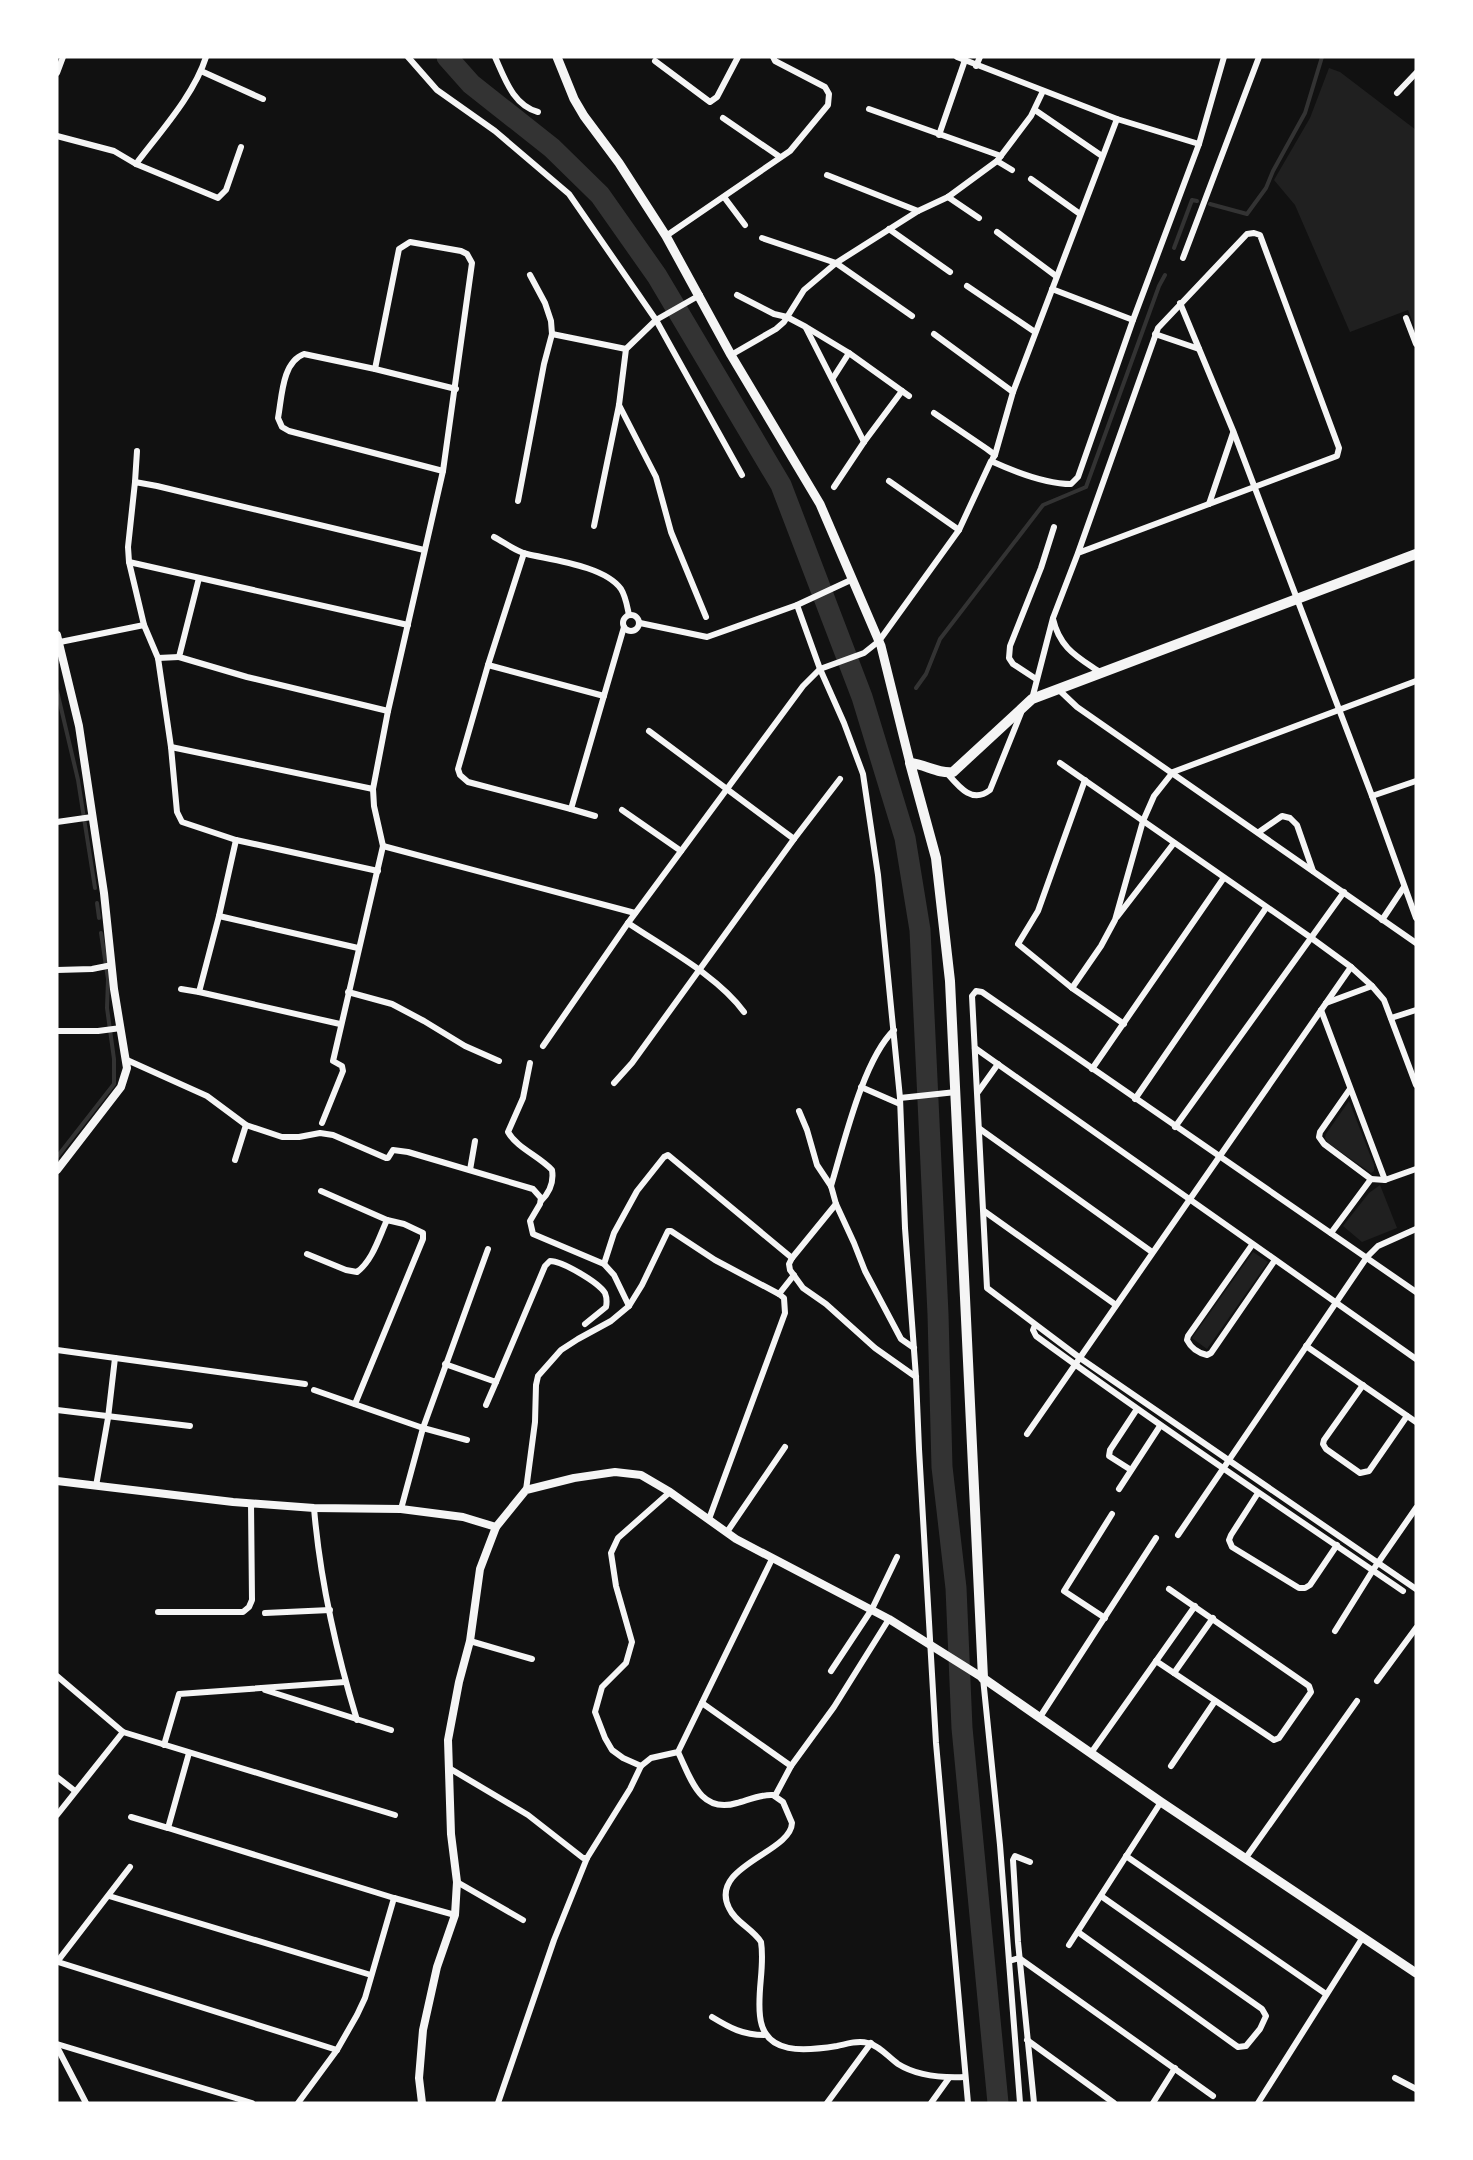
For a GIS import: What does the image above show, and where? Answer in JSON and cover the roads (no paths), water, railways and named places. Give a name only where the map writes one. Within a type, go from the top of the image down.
[{"type":"main road","points":[[557,57],[584,116],[619,163],[666,236],[697,297],[820,504],[879,640],[937,868],[950,981],[980,1676],[1091,1753],[1158,1806],[1245,1859],[1416,1973]]},
{"type":"main road","points":[[910,763],[947,773],[958,768],[983,741],[1028,701],[1416,554]]},
{"type":"street","points":[[57,73],[63,57]]},
{"type":"street","points":[[136,164],[171,117],[201,70],[206,57]]},
{"type":"street","points":[[408,57],[437,90],[495,130],[569,194],[656,320],[742,475]]},
{"type":"street","points":[[495,57],[508,86],[517,99],[538,112]]},
{"type":"street","points":[[655,61],[710,102],[717,97],[738,57]]},
{"type":"street","points":[[666,236],[795,146],[828,105],[830,94],[825,87],[775,61],[773,57]]},
{"type":"street","points":[[957,57],[1117,119],[1199,144]]},
{"type":"street","points":[[976,66],[980,57]]},
{"type":"street","points":[[934,413],[1007,468],[1061,484],[1071,484],[1078,477],[1133,320],[1199,144],[1224,57]]},
{"type":"street","points":[[1183,258],[1259,57]]},
{"type":"street","points":[[939,135],[965,60]]},
{"type":"street","points":[[201,70],[263,99]]},
{"type":"street","points":[[1397,93],[1416,73]]},
{"type":"street","points":[[731,355],[776,329],[787,317],[804,290],[836,263],[918,211],[948,197],[999,158],[1035,110],[1042,91]]},
{"type":"street","points":[[869,109],[999,158],[1012,170]]},
{"type":"street","points":[[1035,110],[1102,156]]},
{"type":"street","points":[[723,118],[780,157]]},
{"type":"street","points":[[543,1046],[627,923],[803,686],[820,669],[864,653],[879,640],[959,530],[993,458],[1012,392],[1117,119]]},
{"type":"street","points":[[57,136],[104,148],[218,198],[226,190],[242,147]]},
{"type":"street","points":[[827,175],[918,211]]},
{"type":"street","points":[[1030,179],[1080,214]]},
{"type":"street","points":[[723,197],[745,225]]},
{"type":"street","points":[[948,197],[979,218]]},
{"type":"street","points":[[889,229],[950,272]]},
{"type":"street","points":[[997,232],[1056,276]]},
{"type":"street","points":[[947,773],[956,784],[972,795],[982,796],[990,790],[1028,701],[1053,618],[1156,331],[1247,234],[1260,235],[1339,448],[1337,456],[1078,553]]},
{"type":"street","points":[[762,238],[836,263],[912,316]]},
{"type":"street","points":[[322,1123],[343,1071],[342,1066],[333,1061],[383,846],[374,806],[373,789],[388,711],[443,471],[472,263],[467,254],[410,242],[399,249],[375,369]]},
{"type":"street","points":[[518,501],[544,364],[552,334],[551,321],[545,303],[530,275]]},
{"type":"street","points":[[967,286],[1035,332]]},
{"type":"street","points":[[1052,289],[1133,320]]},
{"type":"street","points":[[737,295],[806,327],[849,353],[909,396]]},
{"type":"street","points":[[594,526],[619,405],[627,349],[656,320],[697,297]]},
{"type":"street","points":[[1180,303],[1234,433],[1416,918]]},
{"type":"street","points":[[1406,318],[1416,344]]},
{"type":"street","points":[[806,327],[864,442]]},
{"type":"street","points":[[1156,331],[1199,349]]},
{"type":"street","points":[[552,334],[627,349]]},
{"type":"street","points":[[934,334],[1012,392]]},
{"type":"street","points":[[833,378],[849,353]]},
{"type":"street","points":[[443,471],[289,431],[278,422],[289,366],[297,356],[309,354],[456,389]]},
{"type":"street","points":[[834,487],[902,391]]},
{"type":"street","points":[[619,405],[656,477],[671,532],[706,617]]},
{"type":"street","points":[[1209,504],[1234,433]]},
{"type":"street","points":[[137,451],[128,547],[129,562],[144,625],[158,658],[179,818],[190,826],[236,840],[378,871]]},
{"type":"street","points":[[135,482],[424,550]]},
{"type":"street","points":[[890,482],[959,530]]},
{"type":"street","points":[[1037,676],[1013,664],[1009,658],[1010,646],[1041,568],[1054,527]]},
{"type":"street","points":[[494,537],[524,553],[601,574],[612,580],[620,587],[630,615]]},
{"type":"street","points":[[524,553],[458,769],[460,775],[468,782],[595,816]]},
{"type":"street","points":[[129,562],[408,625]]},
{"type":"street","points":[[180,657],[200,578]]},
{"type":"street","points":[[640,623],[706,637],[800,603],[853,579]]},
{"type":"street","points":[[800,603],[820,669],[863,774],[878,875],[902,1100],[905,1228],[916,1377],[936,1743],[968,2103]]},
{"type":"street","points":[[630,615],[637,617],[640,623]]},
{"type":"street","points":[[571,809],[624,627],[624,620],[630,615]]},
{"type":"street","points":[[1053,618],[1056,634],[1064,644],[1101,673]]},
{"type":"street","points":[[624,627],[630,632],[634,631],[640,623]]},
{"type":"street","points":[[57,1170],[121,1087],[126,1075],[127,1060],[117,1029],[79,726],[58,638],[144,625]]},
{"type":"street","points":[[158,658],[180,657],[247,677],[388,711]]},
{"type":"street","points":[[488,665],[604,696]]},
{"type":"street","points":[[1115,920],[1143,821],[1154,796],[1173,772],[1416,681]]},
{"type":"street","points":[[1058,689],[1077,707],[1416,943]]},
{"type":"street","points":[[649,731],[794,839]]},
{"type":"street","points":[[171,747],[373,789]]},
{"type":"street","points":[[1060,763],[1351,967],[1384,1000],[1416,1085]]},
{"type":"street","points":[[614,1083],[632,1063],[840,779]]},
{"type":"street","points":[[1085,780],[1038,911],[1018,944],[1072,988],[1124,1024]]},
{"type":"street","points":[[1372,796],[1416,781]]},
{"type":"street","points":[[622,810],[681,851]]},
{"type":"street","points":[[1259,832],[1282,816],[1290,818],[1297,825],[1313,871]]},
{"type":"street","points":[[57,822],[90,817]]},
{"type":"street","points":[[199,992],[236,840]]},
{"type":"street","points":[[1072,988],[1101,946],[1115,920],[1174,843]]},
{"type":"street","points":[[383,846],[635,912]]},
{"type":"street","points":[[1092,1070],[1223,879]]},
{"type":"street","points":[[1382,920],[1404,887]]},
{"type":"street","points":[[1175,1127],[1344,892]]},
{"type":"street","points":[[1135,1099],[1266,908]]},
{"type":"street","points":[[219,916],[358,948]]},
{"type":"street","points":[[627,923],[726,992],[744,1012]]},
{"type":"street","points":[[57,970],[110,965]]},
{"type":"street","points":[[1027,1434],[1351,967]]},
{"type":"street","points":[[1326,1003],[1372,986]]},
{"type":"street","points":[[181,989],[340,1024]]},
{"type":"street","points":[[1416,1292],[982,992],[976,991],[972,996],[987,1288],[1080,1358],[1416,1589]]},
{"type":"street","points":[[348,992],[392,1004],[465,1046],[500,1061]]},
{"type":"street","points":[[1321,1010],[1385,1180]]},
{"type":"street","points":[[1391,1018],[1416,1010]]},
{"type":"street","points":[[57,1032],[117,1029]]},
{"type":"street","points":[[831,1186],[861,1088],[884,1039],[894,1029]]},
{"type":"street","points":[[975,1048],[1416,1359]]},
{"type":"street","points":[[127,1060],[207,1096],[246,1125],[282,1137],[292,1138],[321,1133],[333,1135],[386,1158],[393,1150],[429,1156],[533,1189],[541,1197],[541,1201]]},
{"type":"street","points":[[530,1063],[523,1098],[508,1132],[514,1141],[552,1170],[548,1195],[541,1201],[530,1221],[533,1234],[604,1264],[614,1275],[629,1306]]},
{"type":"street","points":[[978,1092],[998,1064]]},
{"type":"street","points":[[861,1088],[902,1100],[954,1093]]},
{"type":"street","points":[[1350,1089],[1320,1132],[1319,1137],[1324,1144],[1371,1179],[1385,1180],[1416,1169]]},
{"type":"street","points":[[799,1111],[807,1130],[816,1166],[831,1186],[836,1204],[865,1270],[901,1339],[914,1348]]},
{"type":"street","points":[[236,1160],[246,1125]]},
{"type":"street","points":[[980,1129],[1152,1252]]},
{"type":"street","points":[[470,1170],[475,1141]]},
{"type":"street","points":[[604,1264],[614,1233],[637,1191],[668,1155],[792,1258]]},
{"type":"street","points":[[1331,1233],[1371,1179]]},
{"type":"street","points":[[321,1191],[423,1233],[423,1239],[356,1404]]},
{"type":"street","points":[[836,1204],[792,1258],[789,1264],[794,1275],[803,1288],[826,1304],[875,1348],[916,1377]]},
{"type":"street","points":[[984,1211],[1116,1305]]},
{"type":"street","points":[[307,1254],[346,1270],[357,1272],[370,1258],[387,1220]]},
{"type":"street","points":[[1178,1536],[1367,1257],[1378,1246],[1416,1229]]},
{"type":"street","points":[[423,2103],[418,2078],[423,2030],[437,1967],[455,1915],[457,1882],[451,1834],[448,1740],[459,1682],[470,1641],[477,1582],[496,1527],[526,1490],[536,1422],[538,1376],[561,1350],[611,1321],[629,1306],[642,1285],[664,1237],[671,1230],[715,1260],[784,1298],[785,1313],[709,1519]]},
{"type":"street","points":[[1252,1245],[1188,1335],[1187,1340],[1190,1346],[1201,1354],[1211,1353],[1275,1260]]},
{"type":"street","points":[[400,1509],[423,1428],[488,1249]]},
{"type":"street","points":[[486,1405],[525,1310],[545,1266],[550,1261],[555,1261],[587,1278],[605,1293],[606,1308],[585,1324]]},
{"type":"street","points":[[779,1294],[794,1275]]},
{"type":"street","points":[[1035,1325],[1033,1330],[1035,1336],[1075,1365],[1160,1426],[1403,1591]]},
{"type":"street","points":[[1306,1346],[1416,1422]]},
{"type":"street","points":[[57,1350],[305,1384]]},
{"type":"street","points":[[96,1486],[108,1418],[115,1358]]},
{"type":"street","points":[[445,1364],[495,1382]]},
{"type":"street","points":[[1363,1385],[1323,1444],[1326,1449],[1360,1473],[1369,1471],[1407,1416]]},
{"type":"street","points":[[314,1390],[423,1428],[468,1440]]},
{"type":"street","points":[[1131,1470],[1110,1456],[1110,1450],[1137,1409]]},
{"type":"street","points":[[57,1410],[108,1418],[190,1426]]},
{"type":"street","points":[[1119,1489],[1160,1426]]},
{"type":"street","points":[[727,1532],[785,1447]]},
{"type":"street","points":[[526,1490],[574,1478],[626,1472],[641,1475],[772,1559],[890,1619],[980,1676],[1000,1845],[1020,2103]]},
{"type":"street","points":[[57,1481],[251,1503],[314,1508],[400,1509],[463,1517],[496,1527]]},
{"type":"street","points":[[641,1766],[612,1750],[595,1712],[602,1687],[626,1663],[632,1642],[616,1586],[611,1553],[618,1538],[670,1492]]},
{"type":"street","points":[[1258,1493],[1231,1535],[1229,1540],[1232,1547],[1299,1588],[1305,1588],[1310,1585],[1337,1545]]},
{"type":"street","points":[[158,1612],[243,1612],[249,1607],[252,1600],[251,1503]]},
{"type":"street","points":[[314,1508],[322,1582],[345,1682],[357,1720]]},
{"type":"street","points":[[1335,1631],[1378,1562],[1416,1508]]},
{"type":"street","points":[[1105,1618],[1064,1591],[1112,1514]]},
{"type":"street","points":[[1040,1717],[1156,1538]]},
{"type":"street","points":[[831,1671],[872,1610],[897,1557]]},
{"type":"street","points":[[678,1752],[772,1559]]},
{"type":"street","points":[[1156,1661],[1276,1740],[1311,1692],[1309,1686],[1169,1589]]},
{"type":"street","points":[[1091,1753],[1195,1606]]},
{"type":"street","points":[[265,1612],[330,1610]]},
{"type":"street","points":[[1174,1673],[1212,1618]]},
{"type":"street","points":[[775,1796],[791,1766],[834,1707],[890,1619]]},
{"type":"street","points":[[1377,1681],[1416,1628]]},
{"type":"street","points":[[470,1641],[532,1659]]},
{"type":"street","points":[[57,1676],[123,1732],[394,1815]]},
{"type":"street","points":[[164,1745],[179,1694],[345,1682]]},
{"type":"street","points":[[262,1689],[391,1730]]},
{"type":"street","points":[[1171,1766],[1215,1701]]},
{"type":"street","points":[[1245,1859],[1357,1701]]},
{"type":"street","points":[[702,1703],[791,1766]]},
{"type":"street","points":[[57,1815],[123,1732]]},
{"type":"street","points":[[498,2103],[554,1940],[587,1858],[630,1789],[641,1766],[651,1758],[678,1752]]},
{"type":"street","points":[[678,1752],[696,1788],[706,1799],[717,1806],[769,1795],[775,1796],[788,1809],[792,1822],[790,1832],[739,1871],[727,1886],[725,1893],[731,1912],[760,1942],[759,2013],[764,2035]]},
{"type":"street","points":[[168,1827],[189,1753]]},
{"type":"street","points":[[449,1768],[528,1815],[587,1858]]},
{"type":"street","points":[[57,1777],[75,1791]]},
{"type":"street","points":[[1070,1945],[1158,1806]]},
{"type":"street","points":[[131,1817],[455,1915]]},
{"type":"street","points":[[1030,1862],[1018,1856],[1015,1856],[1013,1860],[1019,1958],[1034,2103]]},
{"type":"street","points":[[1126,1856],[1326,1994]]},
{"type":"street","points":[[130,1867],[57,1962],[337,2050]]},
{"type":"street","points":[[457,1882],[523,1920]]},
{"type":"street","points":[[109,1896],[370,1975]]},
{"type":"street","points":[[1078,1932],[1238,2047],[1246,2046],[1260,2029],[1266,2016],[1262,2009],[1101,1896]]},
{"type":"street","points":[[298,2103],[337,2050],[357,2016],[365,1998],[394,1898]]},
{"type":"street","points":[[1258,2103],[1363,1937]]},
{"type":"street","points":[[1008,1944],[1018,1942]]},
{"type":"street","points":[[1009,1961],[1019,1958]]},
{"type":"street","points":[[1019,1958],[1213,2096]]},
{"type":"street","points":[[712,2017],[736,2031],[749,2035],[764,2035],[781,2047],[800,2049],[871,2043],[908,2069],[949,2078],[965,2077]]},
{"type":"street","points":[[1028,2040],[1114,2103]]},
{"type":"street","points":[[827,2103],[871,2043]]},
{"type":"street","points":[[57,2045],[86,2103]]},
{"type":"street","points":[[57,2045],[252,2103]]},
{"type":"street","points":[[1152,2103],[1175,2068]]},
{"type":"street","points":[[931,2103],[949,2078]]},
{"type":"street","points":[[1395,2078],[1416,2090]]},
{"type":"waterway","points":[[447,57],[471,84],[552,148],[600,195],[657,276],[781,485],[862,697],[905,838],[920,930],[938,1314],[942,1467],[956,1588],[962,1728],[998,2103]]},
{"type":"waterway","points":[[1210,204],[1247,214],[1266,188],[1305,113],[1322,57]]},
{"type":"waterway","points":[[1174,248],[1192,200],[1197,201]]},
{"type":"waterway","points":[[916,688],[926,674],[940,639],[1043,505],[1086,487],[1165,275]]},
{"type":"waterway","points":[[57,691],[78,780],[95,888]]},
{"type":"waterway","points":[[97,903],[99,918]]},
{"type":"waterway","points":[[57,1157],[114,1084],[114,1059],[107,1008],[108,979],[101,933]]}]
